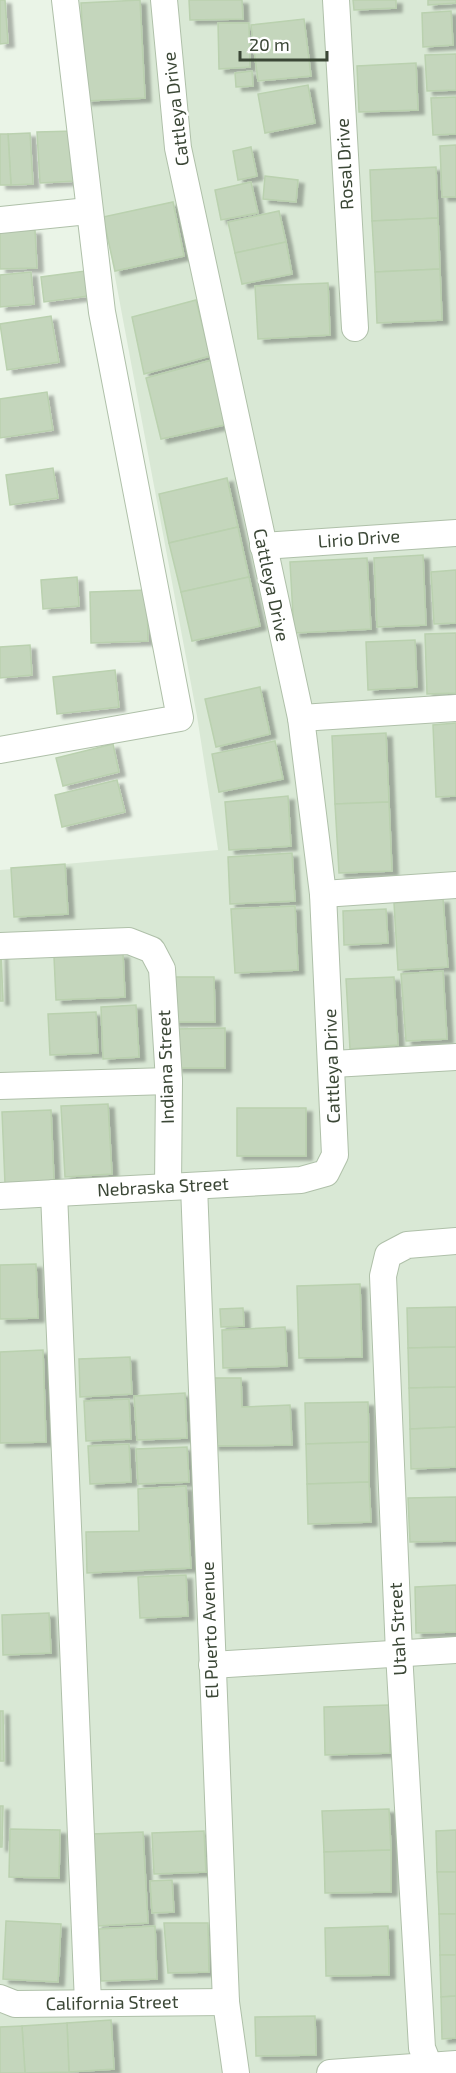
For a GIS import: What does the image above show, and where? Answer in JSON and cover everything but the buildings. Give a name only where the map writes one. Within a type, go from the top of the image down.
[{"type":"street","points":[[0,750],[180,718],[102,312],[88,212],[65,0]]},
{"type":"street","name":"Cattleya Drive","points":[[164,0],[178,148],[301,718],[323,894],[333,1064],[335,1155],[326,1173]]},
{"type":"street","name":"Rosal Drive","points":[[336,0],[355,328]]},
{"type":"street","points":[[0,220],[88,212]]},
{"type":"street","name":"Lirio Drive","points":[[263,546],[456,533]]},
{"type":"street","points":[[301,718],[456,708]]},
{"type":"street","points":[[323,894],[456,885]]},
{"type":"street","name":"Indiana Street","points":[[0,946],[129,941],[152,950],[162,969],[169,1081],[168,1187]]},
{"type":"street","points":[[333,1064],[456,1057]]},
{"type":"street","points":[[0,1086],[169,1081]]},
{"type":"street","name":"Nebraska Street","points":[[0,1196],[301,1180],[326,1173]]},
{"type":"street","name":"El Puerto Avenue","points":[[194,1186],[226,2002],[236,2073]]},
{"type":"street","points":[[54,1192],[88,2003]]},
{"type":"street","name":"Utah Street","points":[[430,2069],[422,2048],[399,1653],[382,1276],[388,1255],[407,1245],[456,1241]]},
{"type":"street","points":[[212,1665],[456,1650]]},
{"type":"street","name":"California Street","points":[[0,1998],[15,2004],[226,2002]]},
{"type":"street","points":[[330,2073],[430,2069],[456,2064]]},
{"type":"shaded area","points":[[70,0],[456,0],[456,2073],[0,2073],[0,870],[218,850],[197,716],[96,175]]}]
